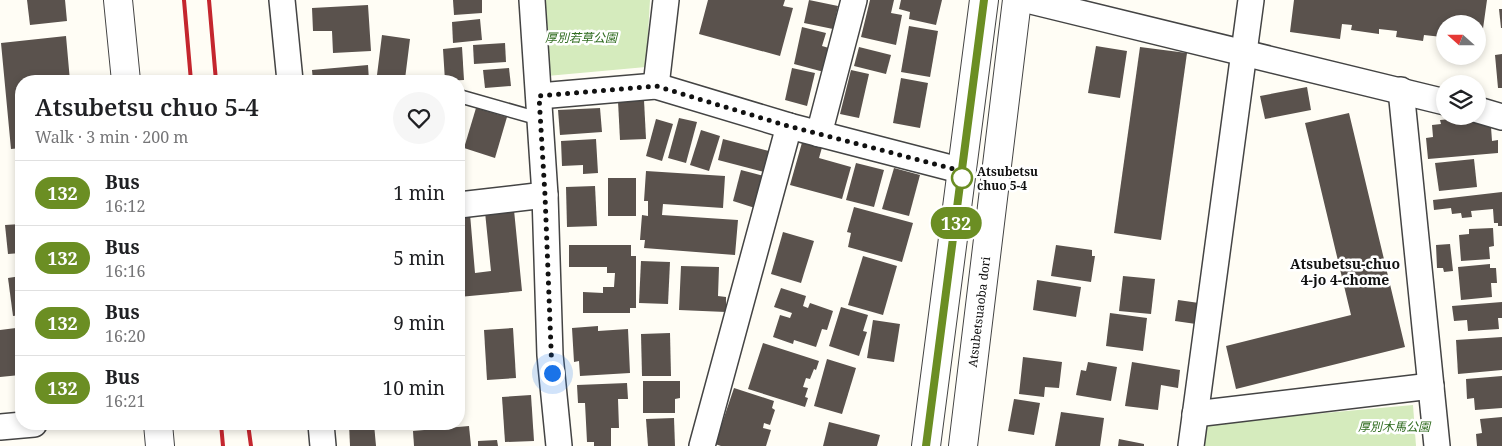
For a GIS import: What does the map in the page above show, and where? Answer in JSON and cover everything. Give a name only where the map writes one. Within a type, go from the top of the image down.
[{"type":"street","points":[[118,0],[125,75]]},
{"type":"street","points":[[282,0],[289,75]]},
{"type":"street","points":[[532,0],[545,195],[550,355],[559,446]]},
{"type":"street","points":[[656,86],[666,0]]},
{"type":"street","points":[[819,134],[854,0]]},
{"type":"street","points":[[926,446],[984,0]]},
{"type":"street","name":"Atsubetsuaoba dori","points":[[963,446],[1017,0]]},
{"type":"street","points":[[1027,0],[1436,99]]},
{"type":"street","points":[[1191,446],[1251,0]]},
{"type":"street","points":[[539,107],[656,86],[788,126],[962,171]]},
{"type":"street","points":[[1402,90],[1437,446]]},
{"type":"street","points":[[1486,112],[1502,117]]},
{"type":"street","points":[[702,446],[788,126]]},
{"type":"street","points":[[465,204],[545,195]]},
{"type":"street","points":[[1195,414],[1431,386]]},
{"type":"street","points":[[0,427],[15,426]]},
{"type":"street","points":[[159,430],[160,446]]},
{"type":"street","points":[[322,430],[323,446]]},
{"type":"lane","points":[[465,97],[539,107]]},
{"type":"green space","name":"厚別若草公園","points":[[542,0],[650,0],[646,67],[547,76]]},
{"type":"green space","name":"厚別木馬公園","points":[[1413,405],[1416,446],[1201,446],[1203,424]]},
{"type":"building","points":[[27,0],[65,0],[67,21],[30,25]]},
{"type":"building","points":[[453,0],[482,0],[482,13],[454,15]]},
{"type":"building","points":[[708,0],[785,0],[783,6],[793,8],[780,56],[699,34]]},
{"type":"building","points":[[809,0],[838,6],[833,29],[804,23]]},
{"type":"building","points":[[870,0],[894,0],[891,13],[902,15],[896,45],[861,37]]},
{"type":"building","points":[[901,0],[942,0],[936,25],[909,19],[910,12],[899,9]]},
{"type":"building","points":[[1294,0],[1487,0],[1485,15],[1436,15],[1436,36],[1424,35],[1423,41],[1396,37],[1397,31],[1379,29],[1379,34],[1351,30],[1352,25],[1342,24],[1340,39],[1290,32]]},
{"type":"building","points":[[368,5],[371,51],[333,53],[332,31],[313,31],[312,8]]},
{"type":"building","points":[[1499,9],[1502,9],[1502,28],[1501,28]]},
{"type":"building","points":[[480,19],[482,40],[453,43],[452,22]]},
{"type":"building","points":[[909,26],[938,31],[930,77],[901,72]]},
{"type":"building","points":[[802,27],[826,33],[822,46],[829,48],[824,72],[794,64]]},
{"type":"building","points":[[382,35],[410,39],[406,75],[377,75]]},
{"type":"building","points":[[66,36],[69,75],[15,75],[15,149],[11,149],[1,43]]},
{"type":"building","points":[[505,43],[506,62],[474,64],[473,45]]},
{"type":"building","points":[[1096,46],[1127,51],[1120,98],[1088,93]]},
{"type":"building","points":[[462,47],[464,75],[445,75],[443,49]]},
{"type":"building","points":[[859,47],[891,55],[886,74],[854,66]]},
{"type":"building","points":[[1140,47],[1187,53],[1161,240],[1114,233]]},
{"type":"building","points":[[1502,54],[1502,88],[1498,88],[1495,55]]},
{"type":"building","points":[[368,65],[369,75],[312,75],[312,70]]},
{"type":"building","points":[[509,68],[511,86],[485,88],[483,70]]},
{"type":"building","points":[[792,68],[815,73],[807,106],[785,100]]},
{"type":"building","points":[[851,70],[869,74],[859,118],[840,114]]},
{"type":"building","points":[[901,78],[928,83],[920,128],[893,123]]},
{"type":"building","points":[[1307,87],[1311,110],[1265,119],[1260,96]]},
{"type":"building","points":[[644,100],[646,139],[620,140],[618,101]]},
{"type":"building","points":[[476,108],[507,117],[495,158],[465,148]]},
{"type":"building","points":[[600,108],[602,132],[560,135],[558,110]]},
{"type":"building","points":[[1349,113],[1405,347],[1236,389],[1226,346],[1351,315],[1305,123]]},
{"type":"building","points":[[679,118],[697,122],[686,163],[668,158]]},
{"type":"building","points":[[656,119],[673,124],[662,161],[646,156]]},
{"type":"building","points":[[1432,125],[1485,125],[1491,127],[1492,141],[1498,140],[1498,153],[1428,159],[1426,138],[1433,137]]},
{"type":"building","points":[[701,130],[720,136],[709,171],[690,165]]},
{"type":"building","points":[[596,139],[598,173],[583,174],[583,165],[562,166],[561,141]]},
{"type":"building","points":[[723,139],[769,151],[764,172],[718,160]]},
{"type":"building","points":[[803,139],[823,144],[819,158],[851,167],[842,199],[790,185]]},
{"type":"building","points":[[1474,159],[1477,187],[1439,191],[1435,163]]},
{"type":"building","points":[[856,163],[884,170],[874,207],[846,200]]},
{"type":"building","points":[[894,168],[920,175],[909,216],[882,209]]},
{"type":"building","points":[[741,170],[764,176],[755,208],[733,201]]},
{"type":"building","points":[[646,171],[725,176],[723,208],[663,204],[662,215],[738,220],[735,255],[644,248],[645,240],[640,240],[642,215],[648,216],[648,201],[644,201]]},
{"type":"building","points":[[608,178],[636,178],[636,216],[608,216]]},
{"type":"building","points":[[595,186],[597,226],[567,227],[566,187]]},
{"type":"building","points":[[1502,192],[1502,226],[1494,223],[1493,209],[1471,211],[1472,217],[1462,218],[1461,213],[1452,214],[1451,208],[1434,210],[1433,200]]},
{"type":"building","points":[[854,207],[913,223],[902,262],[848,247],[851,233],[847,232]]},
{"type":"building","points":[[514,210],[522,291],[465,296],[465,214],[470,214],[475,273],[491,271],[485,212]]},
{"type":"building","points":[[15,224],[15,253],[8,254],[5,225]]},
{"type":"building","points":[[1493,228],[1494,246],[1489,247],[1490,259],[1461,261],[1459,235],[1469,234],[1469,229]]},
{"type":"building","points":[[783,232],[814,241],[801,283],[771,274]]},
{"type":"building","points":[[1450,244],[1453,271],[1444,272],[1443,268],[1437,268],[1436,245]]},
{"type":"building","points":[[569,245],[631,245],[631,256],[636,256],[636,308],[630,308],[630,313],[583,313],[583,292],[603,293],[603,287],[614,287],[615,273],[607,273],[607,267],[569,267]]},
{"type":"building","points":[[1056,245],[1092,250],[1092,256],[1095,256],[1091,282],[1051,276]]},
{"type":"building","points":[[863,256],[897,266],[883,315],[848,305]]},
{"type":"building","points":[[641,261],[670,262],[668,304],[639,303]]},
{"type":"building","points":[[1490,264],[1490,268],[1496,268],[1497,283],[1491,283],[1492,297],[1461,300],[1458,267]]},
{"type":"building","points":[[681,266],[719,267],[718,296],[726,297],[726,312],[679,310]]},
{"type":"building","points":[[1123,276],[1155,279],[1151,314],[1119,311]]},
{"type":"building","points":[[15,277],[15,316],[13,316],[8,278]]},
{"type":"building","points":[[1037,280],[1081,287],[1076,317],[1033,310]]},
{"type":"building","points":[[781,288],[806,296],[803,306],[808,308],[810,303],[833,311],[827,330],[822,329],[816,347],[794,340],[793,344],[773,337],[780,315],[790,318],[792,313],[774,307]]},
{"type":"building","points":[[1178,300],[1199,303],[1196,324],[1175,321]]},
{"type":"building","points":[[1502,302],[1502,318],[1498,318],[1499,329],[1468,331],[1467,320],[1454,321],[1452,306]]},
{"type":"building","points":[[841,307],[868,315],[863,331],[867,332],[859,356],[829,346]]},
{"type":"building","points":[[1110,313],[1147,318],[1143,351],[1106,346]]},
{"type":"building","points":[[873,320],[900,324],[894,362],[867,358]]},
{"type":"building","points":[[598,326],[598,331],[628,329],[630,373],[580,376],[579,361],[574,362],[572,328]]},
{"type":"building","points":[[15,328],[15,376],[0,377],[0,330]]},
{"type":"building","points":[[513,328],[516,378],[487,380],[484,330]]},
{"type":"building","points":[[670,333],[671,376],[642,376],[641,334]]},
{"type":"building","points":[[1502,337],[1502,370],[1458,374],[1456,340]]},
{"type":"building","points":[[763,343],[819,361],[810,379],[806,378],[803,387],[808,388],[805,397],[808,398],[805,407],[748,389]]},
{"type":"building","points":[[1023,357],[1062,362],[1059,388],[1045,387],[1044,397],[1019,394]]},
{"type":"building","points":[[827,359],[856,368],[842,414],[814,406]]},
{"type":"building","points":[[1088,362],[1117,367],[1111,401],[1076,395],[1081,370],[1086,371]]},
{"type":"building","points":[[1132,362],[1180,370],[1178,388],[1161,385],[1158,410],[1125,406]]},
{"type":"building","points":[[1502,376],[1502,408],[1475,410],[1474,398],[1467,399],[1466,379]]},
{"type":"building","points":[[643,381],[680,381],[680,398],[675,399],[675,413],[643,413]]},
{"type":"building","points":[[627,383],[628,399],[618,399],[619,428],[611,428],[611,446],[594,446],[594,442],[587,442],[585,403],[578,403],[577,385]]},
{"type":"building","points":[[734,388],[774,401],[772,408],[775,410],[770,425],[764,423],[763,428],[771,430],[766,446],[721,446],[715,444]]},
{"type":"building","points":[[531,395],[534,441],[505,442],[502,397]]},
{"type":"building","points":[[1014,399],[1040,403],[1034,435],[1008,431]]},
{"type":"building","points":[[1061,412],[1104,418],[1100,446],[1055,446]]},
{"type":"building","points":[[1502,417],[1502,446],[1477,446],[1476,434],[1482,433],[1480,419]]},
{"type":"building","points":[[674,418],[675,446],[648,446],[646,419]]},
{"type":"building","points":[[829,422],[880,435],[877,446],[823,446]]},
{"type":"building","points":[[465,426],[469,426],[471,446],[414,446],[413,431],[465,430]]},
{"type":"building","points":[[349,430],[375,430],[376,446],[350,446]]},
{"type":"building","points":[[1119,439],[1144,444],[1144,446],[1118,446]]},
{"type":"building","points":[[497,440],[498,446],[478,446],[478,441]]},
{"type":"railway","points":[[184,0],[190,75]]},
{"type":"railway","points":[[209,0],[215,75]]},
{"type":"railway","points":[[222,430],[223,446]]},
{"type":"railway","points":[[249,430],[251,446]]},
{"type":"bus line","name":"132","points":[[926,446],[984,0]]},
{"type":"place","name":"Atsubetsu chuo 5-4","points":[[962,178]]},
{"type":"district","name":"Atsubetsu-chuo 4-jo 4-chome","points":[[1345,272]]},
{"type":"route","points":[[552,373],[539,96],[656,86],[788,126],[962,171],[962,178]]}]
